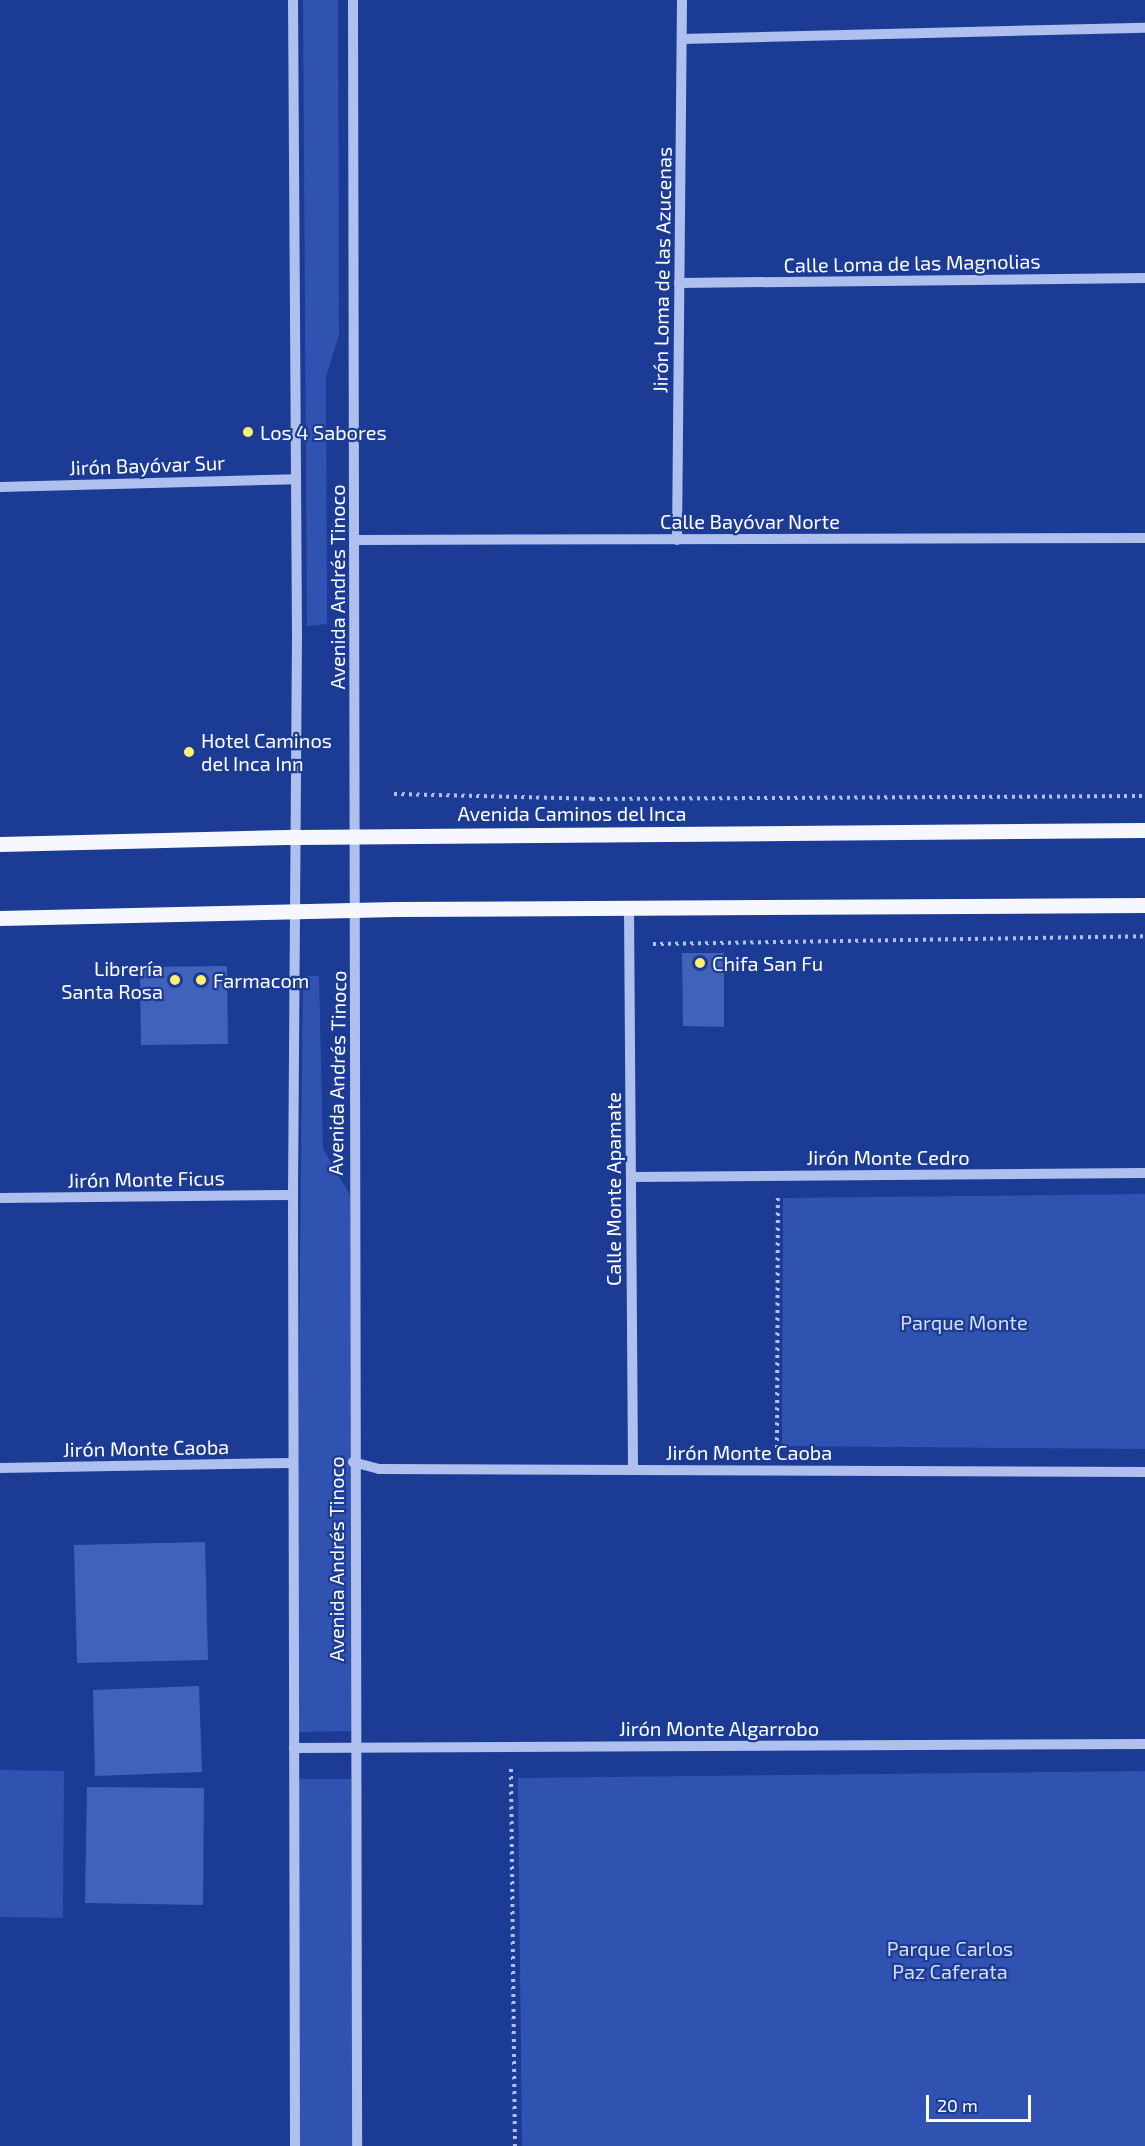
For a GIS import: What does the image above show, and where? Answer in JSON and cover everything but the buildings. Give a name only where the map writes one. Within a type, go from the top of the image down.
[{"type":"main road","name":"Avenida Caminos del Inca","points":[[0,844],[297,837],[1145,830]]},
{"type":"main road","points":[[0,918],[355,910],[1145,905]]},
{"type":"street","name":"Avenida Andrés Tinoco","points":[[293,0],[297,837],[293,1195],[295,2146]]},
{"type":"street","name":"Avenida Andrés Tinoco","points":[[353,0],[356,540],[353,1462],[357,2146]]},
{"type":"street","name":"Jirón Loma de las Azucenas","points":[[677,540],[682,0]]},
{"type":"street","points":[[682,39],[1145,28]]},
{"type":"street","name":"Calle Loma de las Magnolias","points":[[679,283],[1145,278]]},
{"type":"street","name":"Jirón Bayóvar Sur","points":[[0,487],[296,479]]},
{"type":"street","name":"Calle Bayóvar Norte","points":[[356,540],[1145,538]]},
{"type":"street","name":"Calle Monte Apamate","points":[[629,909],[633,1469]]},
{"type":"street","name":"Jirón Monte Cedro","points":[[631,1177],[1145,1173]]},
{"type":"street","name":"Jirón Monte Ficus","points":[[0,1198],[293,1195]]},
{"type":"street","name":"Jirón Monte Caoba","points":[[353,1462],[379,1469],[1145,1472]]},
{"type":"street","name":"Jirón Monte Caoba","points":[[0,1468],[293,1463]]},
{"type":"street","name":"Jirón Monte Algarrobo","points":[[294,1748],[1145,1744]]},
{"type":"path","points":[[394,794],[592,799],[1145,796]]},
{"type":"path","points":[[630,944],[1145,936]]},
{"type":"path","points":[[777,1470],[778,1176]]},
{"type":"path","points":[[511,1747],[515,2146]]},
{"type":"green space","points":[[303,0],[338,0],[339,335],[326,377],[327,624],[307,626]]},
{"type":"green space","points":[[303,976],[319,976],[323,1149],[350,1195],[354,1731],[295,1732]]},
{"type":"green space","name":"Parque Monte","points":[[1145,1194],[1145,1449],[782,1446],[783,1198]]},
{"type":"green space","points":[[0,1770],[64,1771],[63,1918],[0,1917]]},
{"type":"green space","name":"Parque Carlos Paz Caferata","points":[[1145,1771],[1145,2146],[522,2146],[518,1778]]},
{"type":"green space","points":[[298,1779],[351,1779],[353,2146],[300,2146]]},
{"type":"place","name":"Los 4 Sabores","points":[[248,432]]},
{"type":"place","name":"Hotel Caminos del Inca Inn","points":[[189,752]]},
{"type":"place","name":"Chifa San Fu","points":[[700,963]]},
{"type":"place","name":"Librería Santa Rosa","points":[[175,980]]},
{"type":"place","name":"Farmacom","points":[[201,980]]}]
